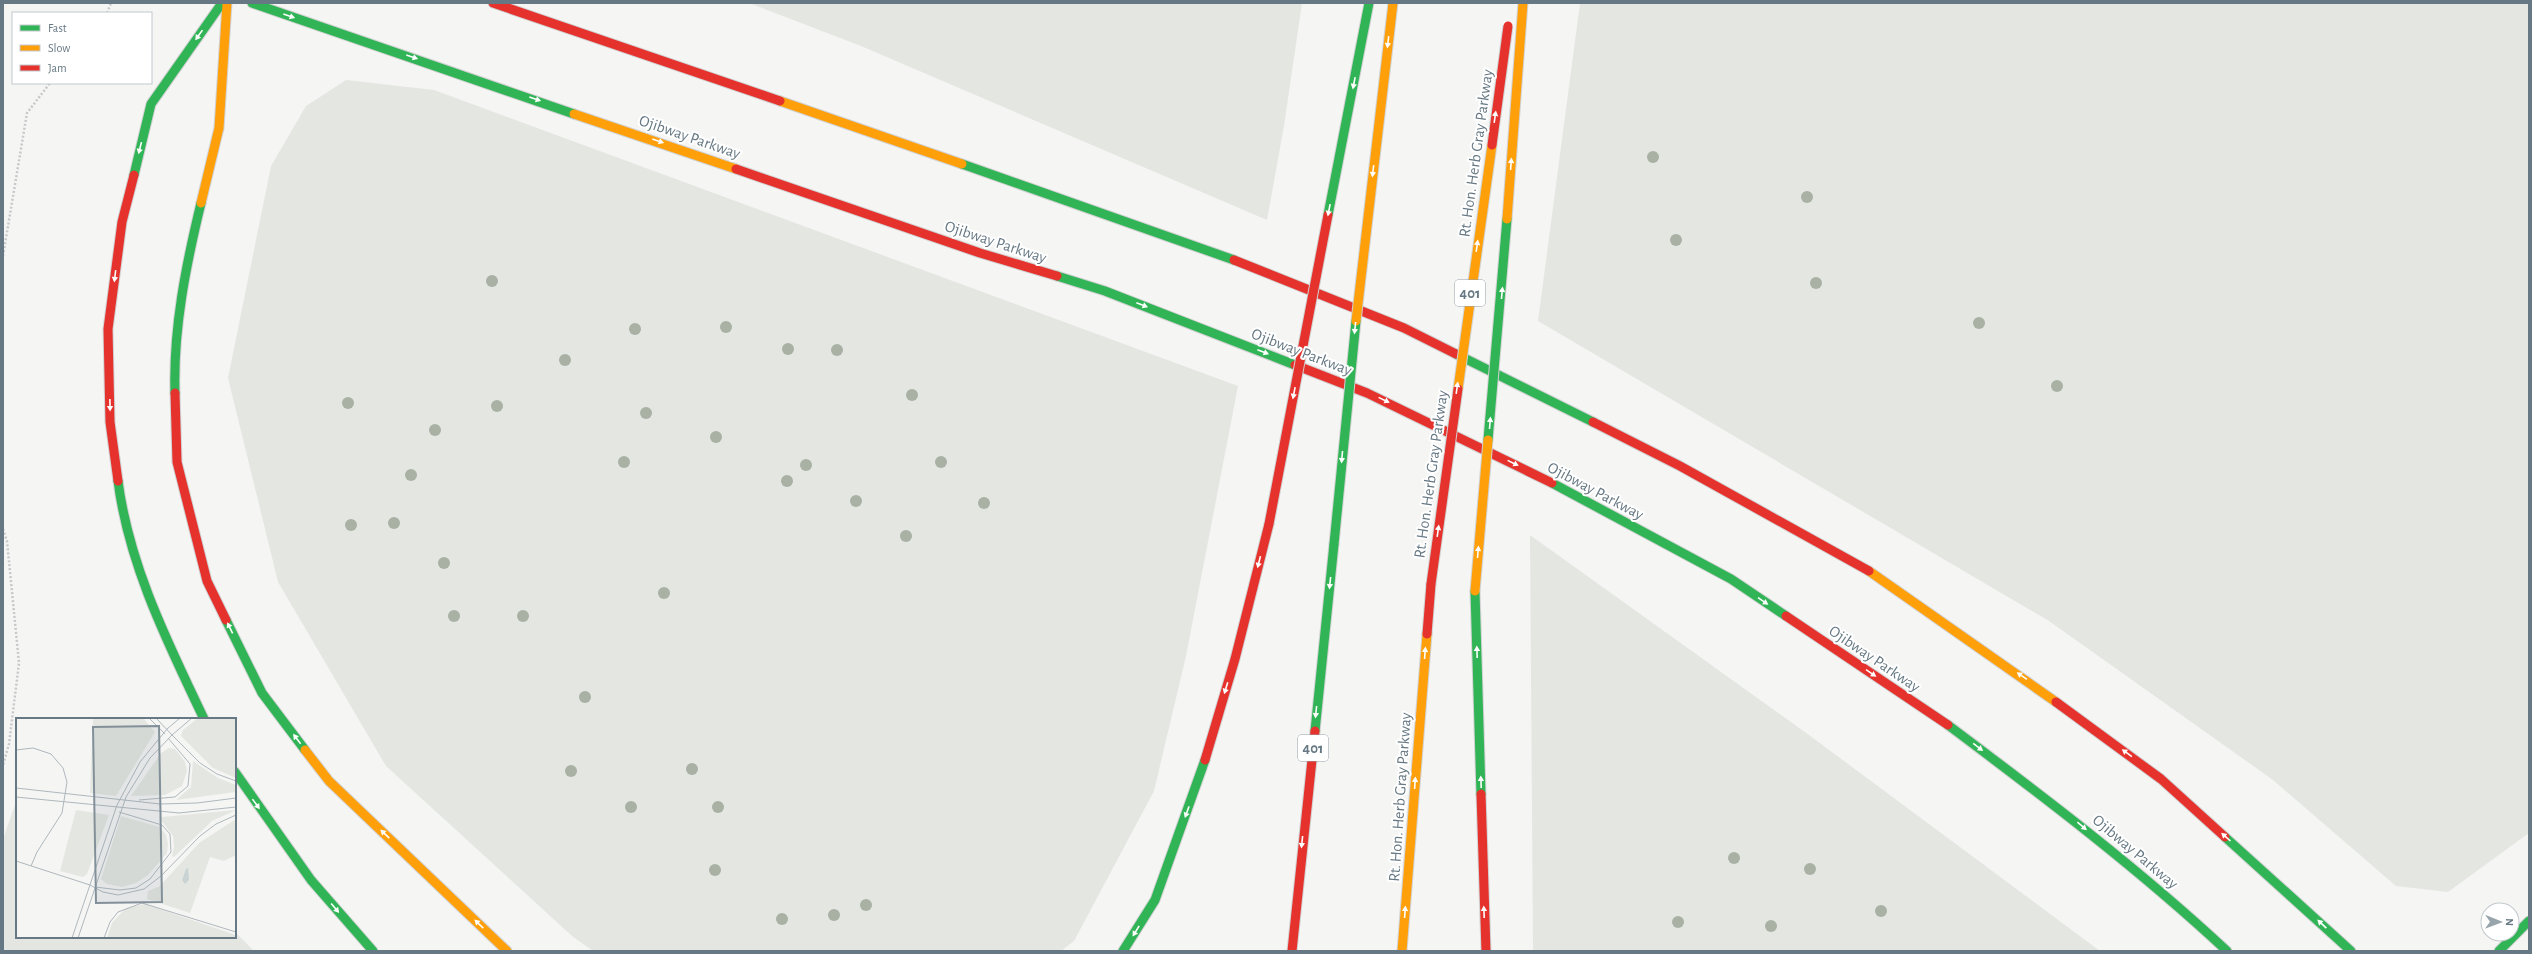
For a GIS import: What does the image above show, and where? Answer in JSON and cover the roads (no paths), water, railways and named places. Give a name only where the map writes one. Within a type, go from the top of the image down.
[{"type":"main road","points":[[204,718],[152,608],[122,512],[110,422],[108,329],[122,222],[151,104],[222,3]]},
{"type":"main road","points":[[227,3],[219,128],[190,247],[174,353],[177,462],[207,581],[262,693],[329,781],[508,951]]},
{"type":"main road","name":"Ojibway Parkway","points":[[252,3],[980,253],[1105,291],[1367,393],[1522,467],[1731,579],[1943,721],[2068,815],[2179,906],[2227,951]]},
{"type":"main road","points":[[493,3],[1086,206],[1247,265],[1404,328],[1680,466],[1861,565],[2022,676],[2161,779],[2351,951]]},
{"type":"main road","points":[[1123,951],[1155,900],[1199,778],[1235,659],[1269,524],[1369,3]]},
{"type":"main road","name":"401","points":[[1292,951],[1334,544],[1348,391],[1393,3]]},
{"type":"main road","points":[[1486,951],[1475,591],[1506,249],[1523,3]]},
{"type":"main road","name":"Rt. Hon. Herb Gray Parkway","points":[[1402,951],[1431,584],[1509,18]]},
{"type":"main road","points":[[236,773],[311,880],[373,951]]},
{"type":"main road","points":[[2499,951],[2529,921]]}]
